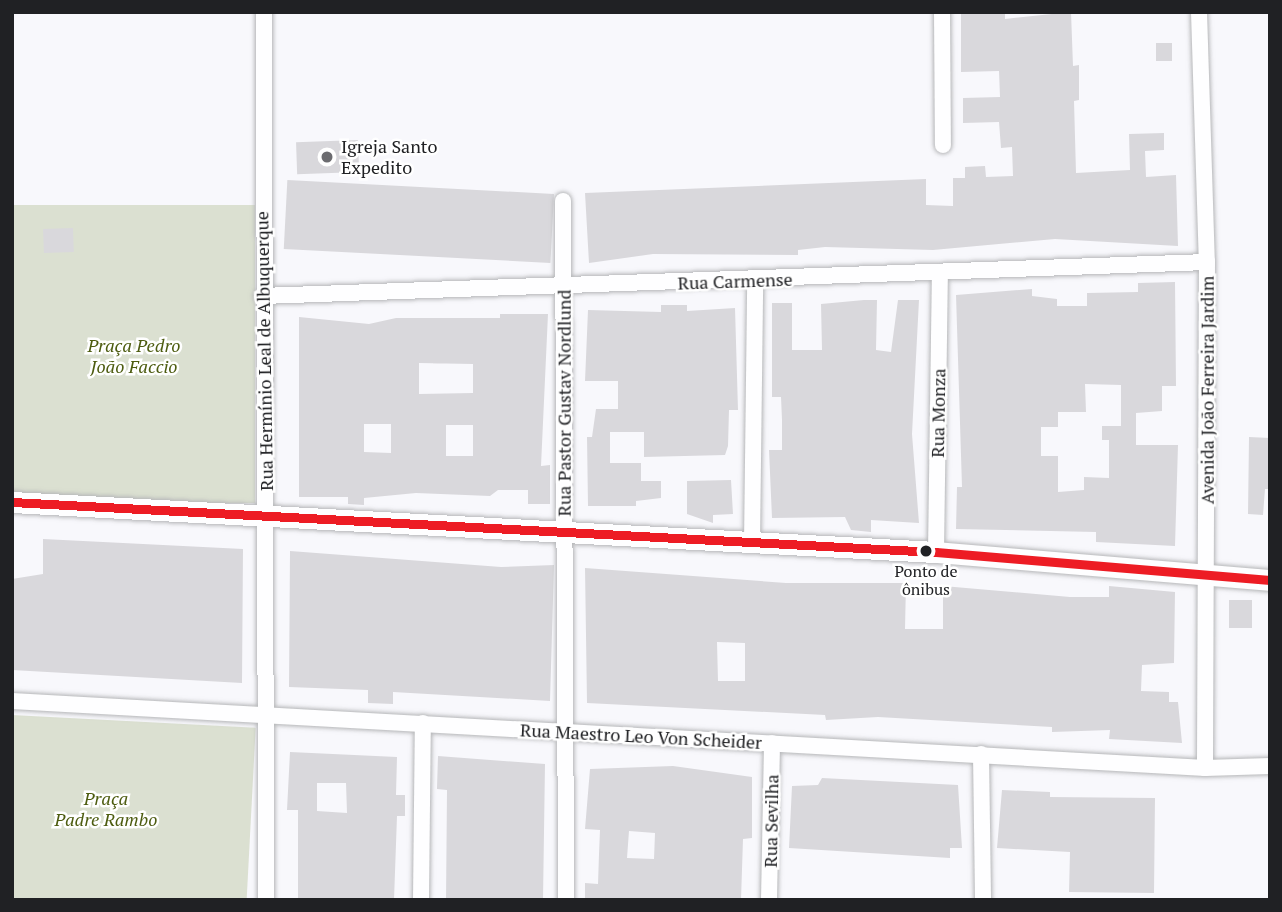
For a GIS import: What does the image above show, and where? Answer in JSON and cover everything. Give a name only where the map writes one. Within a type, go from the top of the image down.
[{"type":"street","name":"Rua Hermínio Leal de Albuquerque","points":[[264,12],[262,296],[268,711],[266,900]]},
{"type":"street","points":[[942,12],[943,145]]},
{"type":"street","name":"Avenida João Ferreira Jardim","points":[[1199,12],[1207,262],[1205,768]]},
{"type":"street","name":"Rua Pastor Gustav Nordlund","points":[[563,201],[566,900]]},
{"type":"street","name":"Rua Carmense","points":[[262,296],[564,288],[1207,262]]},
{"type":"street","name":"Rua Monza","points":[[936,552],[940,273]]},
{"type":"street","points":[[752,543],[755,280]]},
{"type":"street","points":[[12,502],[936,552],[1270,580]]},
{"type":"street","name":"Rua Maestro Leo Von Scheider","points":[[12,701],[268,711],[565,732],[1205,768],[1270,766]]},
{"type":"street","points":[[421,900],[423,723]]},
{"type":"street","name":"Rua Sevilha","points":[[769,900],[772,743]]},
{"type":"street","points":[[981,754],[983,900]]},
{"type":"green space","name":"Praça Pedro João Faccio","points":[[12,205],[255,205],[255,503],[12,503]]},
{"type":"green space","name":"Praça Padre Rambo","points":[[12,715],[256,728],[247,900],[12,900]]},
{"type":"building","points":[[961,12],[1005,12],[1005,19],[1071,12],[1073,66],[1079,65],[1079,100],[1074,101],[1076,173],[1130,170],[1129,134],[1164,133],[1164,150],[1145,151],[1146,177],[1176,175],[1178,246],[1055,239],[933,250],[825,247],[798,250],[798,255],[653,254],[589,263],[585,193],[926,179],[926,205],[953,206],[953,178],[965,178],[965,167],[985,166],[986,177],[1013,176],[1012,147],[1001,148],[999,122],[963,123],[963,98],[1000,97],[999,71],[961,72]]},
{"type":"building","points":[[1156,43],[1172,43],[1172,61],[1156,61]]},
{"type":"building","name":"Igreja Santo Expedito","points":[[358,140],[359,172],[297,174],[296,142]]},
{"type":"building","points":[[287,180],[554,194],[550,263],[284,249]]},
{"type":"building","points":[[73,228],[74,252],[44,253],[43,229]]},
{"type":"building","points":[[1175,282],[1176,386],[1162,386],[1162,411],[1136,413],[1136,445],[1178,445],[1175,546],[1096,542],[1096,532],[956,529],[957,487],[962,487],[956,295],[1032,289],[1032,296],[1057,299],[1057,306],[1087,306],[1087,293],[1138,292],[1138,283]],"holes":[[[1085,384],[1121,385],[1121,426],[1102,426],[1102,440],[1109,440],[1109,478],[1084,477],[1084,490],[1058,492],[1058,456],[1041,456],[1041,427],[1058,427],[1058,412],[1086,412]]]},
{"type":"building","points":[[877,300],[876,350],[891,352],[898,300],[919,300],[912,434],[919,523],[871,520],[871,532],[851,530],[845,517],[772,518],[769,450],[782,450],[782,420],[781,397],[772,397],[772,303],[792,303],[792,350],[822,350],[821,304]]},
{"type":"building","points":[[661,305],[687,305],[687,311],[735,308],[738,410],[729,410],[728,446],[725,455],[644,457],[644,432],[610,432],[610,463],[641,463],[641,481],[661,481],[661,498],[636,501],[636,506],[588,506],[587,437],[592,437],[596,409],[618,409],[618,381],[585,381],[588,310],[661,312]]},
{"type":"building","points":[[500,314],[548,314],[541,466],[550,465],[550,504],[528,504],[528,490],[498,490],[490,496],[416,493],[364,498],[364,505],[348,504],[348,497],[299,497],[299,317],[369,324],[396,318],[500,318]],"holes":[[[419,363],[473,364],[473,393],[419,394]],[[364,424],[391,424],[391,453],[364,452]],[[446,425],[473,425],[473,456],[446,456]]]},
{"type":"building","points":[[1249,437],[1270,438],[1270,489],[1265,489],[1263,515],[1248,514]]},
{"type":"building","points":[[731,480],[733,514],[713,515],[713,523],[687,514],[687,481]]},
{"type":"building","points":[[43,539],[243,549],[242,683],[12,670],[12,579],[43,574]]},
{"type":"building","points":[[290,551],[501,567],[554,565],[550,701],[393,692],[393,704],[368,703],[368,690],[289,687]]},
{"type":"building","points":[[585,568],[786,583],[906,583],[905,629],[943,629],[943,586],[1070,597],[1109,597],[1109,586],[1175,592],[1174,663],[1142,665],[1141,691],[1169,692],[1169,702],[1178,702],[1182,743],[1109,739],[1110,730],[1052,732],[1052,727],[878,717],[826,720],[825,715],[587,703]],"holes":[[[717,642],[745,643],[745,681],[718,681]]]},
{"type":"building","points":[[1229,600],[1252,600],[1252,628],[1229,628]]},
{"type":"building","points":[[290,752],[397,757],[396,795],[405,795],[405,816],[397,816],[394,900],[298,900],[298,810],[287,810]],"holes":[[[317,783],[346,783],[347,813],[317,811]]]},
{"type":"building","points":[[438,756],[545,764],[543,900],[446,900],[447,790],[437,789]]},
{"type":"building","points":[[673,766],[752,777],[752,838],[743,839],[741,900],[585,900],[585,883],[598,884],[600,830],[585,829],[590,769]],"holes":[[[629,831],[655,833],[654,859],[627,858]]]},
{"type":"building","points":[[822,778],[958,785],[962,848],[950,848],[950,858],[789,848],[792,786],[818,785]]},
{"type":"building","points":[[1002,790],[1050,792],[1050,797],[1155,798],[1154,893],[1069,892],[1070,852],[997,848]]},
{"type":"transit line","points":[[12,502],[936,552],[1270,580]]},
{"type":"place","name":"Igreja Santo Expedito","points":[[327,157]]},
{"type":"place","name":"Ponto de ônibus","points":[[926,551]]}]
